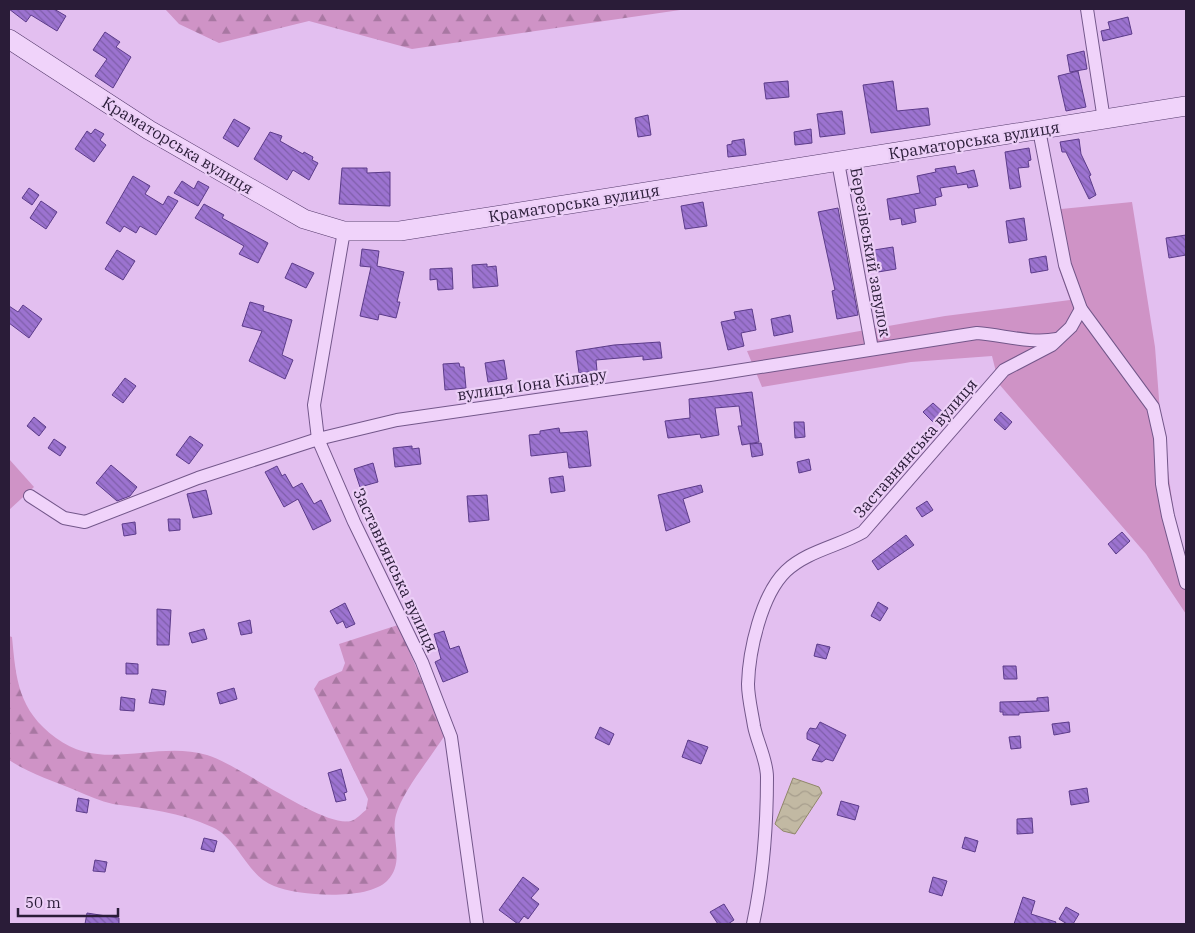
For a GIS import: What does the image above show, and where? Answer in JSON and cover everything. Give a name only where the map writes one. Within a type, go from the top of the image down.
[{"type":"street","points":[[1087,9],[1104,120]]},
{"type":"street","name":"Краматорська вулиця","points":[[9,39],[149,130],[304,219],[344,231],[400,231],[1186,106]]},
{"type":"street","points":[[1039,130],[1065,265],[1081,309],[1153,407],[1160,438],[1162,484],[1168,516],[1186,583]]},
{"type":"street","name":"Березівський завулок","points":[[838,162],[872,349]]},
{"type":"street","name":"Заставнянська вулиця","points":[[344,231],[314,405],[318,439],[354,522],[422,662],[451,737],[477,924]]},
{"type":"street","name":"Заставнянська вулиця","points":[[754,924],[761,885],[767,775],[754,727],[748,684],[760,617],[768,595],[786,571],[807,557],[846,542],[863,532],[1004,370],[1057,339],[1071,327],[1081,309]]},
{"type":"street","name":"вулиця Іона Кілару","points":[[30,496],[64,518],[85,522],[198,478],[318,439],[397,420],[710,376],[977,334],[998,334],[1030,341],[1057,339]]},
{"type":"green space","points":[[165,9],[687,9],[412,49],[309,21],[219,43],[179,24]]},
{"type":"green space","points":[[1132,202],[1155,347],[1160,412],[1175,522],[1186,561],[1186,614],[1146,554],[999,384],[992,356],[911,362],[762,387],[747,351],[945,316],[1070,300],[1059,269],[1051,210]]},
{"type":"green space","points":[[9,459],[34,487],[9,510]]},
{"type":"green space","points":[[398,625],[445,735],[410,785],[399,806],[395,823],[397,858],[393,874],[387,881],[364,892],[332,895],[315,894],[274,886],[256,874],[229,840],[212,827],[176,814],[113,804],[90,797],[9,760],[9,636],[12,637],[15,667],[26,705],[43,727],[56,738],[74,748],[92,753],[111,755],[188,751],[207,755],[222,761],[302,806],[338,821],[351,821],[366,810],[368,799],[314,689],[319,681],[342,671],[345,663],[339,644]]},
{"type":"water","points":[[793,778],[819,787],[822,793],[795,834],[783,831],[775,824]]},
{"type":"building","points":[[9,9],[54,9],[66,16],[57,31],[31,15],[26,22]]},
{"type":"building","points":[[1128,17],[1132,34],[1103,41],[1101,31],[1110,29],[1108,22]]},
{"type":"building","points":[[105,32],[120,42],[116,47],[131,57],[113,88],[95,76],[107,59],[93,50]]},
{"type":"building","points":[[1084,51],[1087,69],[1070,72],[1067,55]]},
{"type":"building","points":[[1078,71],[1086,107],[1066,111],[1058,76]]},
{"type":"building","points":[[788,81],[789,97],[766,99],[764,83]]},
{"type":"building","points":[[893,81],[897,111],[928,108],[930,125],[871,133],[863,85]]},
{"type":"building","points":[[842,111],[845,134],[820,137],[817,114]]},
{"type":"building","points":[[648,115],[651,135],[638,137],[635,118]]},
{"type":"building","points":[[234,119],[250,128],[238,147],[223,138]]},
{"type":"building","points":[[95,129],[104,134],[100,140],[106,145],[94,162],[75,149],[87,131],[91,134]]},
{"type":"building","points":[[811,129],[812,143],[795,145],[794,132]]},
{"type":"building","points":[[270,132],[282,136],[280,141],[303,154],[304,152],[313,157],[312,160],[318,163],[309,180],[293,170],[287,180],[254,159]]},
{"type":"building","points":[[744,139],[746,155],[728,157],[727,145],[732,144],[732,141]]},
{"type":"building","points":[[1079,139],[1081,154],[1091,175],[1089,176],[1096,195],[1089,199],[1066,152],[1062,152],[1060,142]]},
{"type":"building","points":[[1029,148],[1031,160],[1028,161],[1029,167],[1018,168],[1021,187],[1010,189],[1005,152]]},
{"type":"building","points":[[955,166],[957,174],[974,170],[978,186],[968,188],[967,184],[940,188],[942,196],[935,198],[936,205],[914,209],[916,222],[902,225],[901,218],[890,220],[887,199],[920,193],[917,176],[936,172],[935,169]]},
{"type":"building","points":[[342,168],[367,168],[367,173],[390,172],[390,206],[339,204]]},
{"type":"building","points":[[133,176],[150,186],[145,194],[163,205],[168,196],[178,201],[156,235],[140,226],[136,233],[124,226],[120,232],[106,223]]},
{"type":"building","points":[[182,181],[194,189],[198,181],[209,187],[198,206],[174,193]]},
{"type":"building","points":[[29,188],[39,195],[32,205],[22,198]]},
{"type":"building","points":[[41,201],[57,212],[46,229],[30,218]]},
{"type":"building","points":[[703,202],[707,226],[685,229],[681,206]]},
{"type":"building","points":[[204,204],[224,215],[222,218],[268,243],[258,263],[239,254],[244,246],[195,218]]},
{"type":"building","points":[[838,208],[858,315],[837,319],[832,291],[835,290],[818,212]]},
{"type":"building","points":[[1024,218],[1027,240],[1009,243],[1006,221]]},
{"type":"building","points":[[1186,235],[1186,255],[1169,258],[1166,238]]},
{"type":"building","points":[[893,247],[896,269],[878,272],[874,250]]},
{"type":"building","points":[[362,249],[379,251],[377,266],[404,272],[397,302],[400,302],[396,318],[379,314],[378,320],[360,316],[371,267],[360,266]]},
{"type":"building","points":[[117,250],[135,261],[123,280],[105,269]]},
{"type":"building","points":[[1046,256],[1048,270],[1031,273],[1029,259]]},
{"type":"building","points":[[292,263],[314,273],[306,288],[285,278]]},
{"type":"building","points":[[487,264],[487,267],[496,266],[498,286],[473,288],[472,265]]},
{"type":"building","points":[[452,268],[453,289],[438,290],[437,279],[430,280],[430,269]]},
{"type":"building","points":[[250,302],[264,306],[263,311],[292,320],[282,355],[293,360],[285,379],[249,361],[262,331],[242,326]]},
{"type":"building","points":[[23,305],[42,319],[29,338],[9,323],[9,306],[18,312]]},
{"type":"building","points":[[752,309],[756,330],[741,333],[744,346],[728,350],[721,322],[736,319],[734,312]]},
{"type":"building","points":[[790,315],[793,332],[774,336],[771,319]]},
{"type":"building","points":[[660,342],[662,358],[643,360],[643,356],[596,360],[597,371],[579,373],[576,351],[614,345]]},
{"type":"building","points":[[504,360],[507,379],[488,382],[485,363]]},
{"type":"building","points":[[459,363],[460,367],[464,367],[466,388],[445,390],[443,364]]},
{"type":"building","points":[[125,378],[136,386],[123,403],[112,395]]},
{"type":"building","points":[[752,392],[759,442],[742,445],[738,426],[742,426],[739,406],[715,408],[719,435],[701,438],[700,434],[668,438],[665,421],[690,418],[689,399]]},
{"type":"building","points":[[933,403],[945,414],[935,424],[923,412]]},
{"type":"building","points":[[1001,412],[1012,422],[1005,430],[994,420]]},
{"type":"building","points":[[34,417],[46,427],[39,436],[27,426]]},
{"type":"building","points":[[794,422],[804,422],[805,437],[795,438]]},
{"type":"building","points":[[559,428],[560,433],[587,431],[591,466],[569,468],[567,452],[531,456],[529,435],[540,434],[540,431]]},
{"type":"building","points":[[190,436],[203,445],[189,464],[176,455]]},
{"type":"building","points":[[54,439],[66,447],[60,456],[48,448]]},
{"type":"building","points":[[761,443],[763,455],[752,457],[750,444]]},
{"type":"building","points":[[412,446],[412,449],[419,448],[421,464],[395,467],[393,448]]},
{"type":"building","points":[[809,459],[811,470],[799,473],[797,462]]},
{"type":"building","points":[[373,463],[378,482],[360,487],[354,469]]},
{"type":"building","points":[[111,465],[137,487],[130,496],[117,501],[96,483]]},
{"type":"building","points":[[277,466],[282,476],[285,474],[293,488],[302,483],[314,504],[321,500],[331,521],[313,530],[298,499],[284,507],[265,472]]},
{"type":"building","points":[[563,476],[565,491],[551,493],[549,478]]},
{"type":"building","points":[[701,485],[703,492],[683,499],[690,522],[666,531],[658,495]]},
{"type":"building","points":[[206,490],[212,514],[193,518],[187,494]]},
{"type":"building","points":[[487,495],[489,520],[469,522],[467,496]]},
{"type":"building","points":[[927,501],[933,510],[922,517],[916,508]]},
{"type":"building","points":[[168,519],[180,519],[180,530],[169,531]]},
{"type":"building","points":[[135,522],[136,534],[124,536],[122,524]]},
{"type":"building","points":[[1122,532],[1130,541],[1116,554],[1108,544]]},
{"type":"building","points":[[906,535],[914,545],[878,570],[872,561]]},
{"type":"building","points":[[878,602],[888,608],[880,621],[871,616]]},
{"type":"building","points":[[345,603],[355,624],[346,628],[343,621],[337,624],[330,611]]},
{"type":"building","points":[[157,609],[171,610],[169,645],[157,645]]},
{"type":"building","points":[[250,620],[252,633],[241,635],[238,623]]},
{"type":"building","points":[[204,629],[207,639],[192,643],[189,633]]},
{"type":"building","points":[[444,631],[450,649],[459,646],[468,672],[443,682],[435,662],[441,659],[434,634]]},
{"type":"building","points":[[817,644],[830,647],[826,659],[814,656]]},
{"type":"building","points":[[126,663],[138,664],[138,674],[126,674]]},
{"type":"building","points":[[1003,666],[1016,666],[1017,679],[1004,679]]},
{"type":"building","points":[[234,688],[237,699],[220,704],[217,693]]},
{"type":"building","points":[[152,689],[166,691],[164,705],[149,703]]},
{"type":"building","points":[[121,697],[135,699],[134,711],[120,710]]},
{"type":"building","points":[[1048,697],[1049,711],[1019,713],[1019,715],[1003,715],[1003,712],[1000,712],[1000,702],[1037,701],[1037,698]]},
{"type":"building","points":[[820,722],[846,735],[833,761],[826,759],[822,762],[812,760],[820,745],[807,739],[807,733],[810,728],[816,729]]},
{"type":"building","points":[[1069,722],[1070,732],[1054,735],[1052,724]]},
{"type":"building","points":[[600,727],[614,734],[609,745],[595,738]]},
{"type":"building","points":[[1020,736],[1021,748],[1011,749],[1009,737]]},
{"type":"building","points":[[688,740],[708,747],[701,764],[682,757]]},
{"type":"building","points":[[341,769],[347,792],[344,793],[346,800],[336,802],[328,773]]},
{"type":"building","points":[[1087,788],[1089,802],[1071,805],[1069,791]]},
{"type":"building","points":[[78,798],[89,800],[87,813],[76,811]]},
{"type":"building","points":[[841,801],[859,806],[855,820],[837,815]]},
{"type":"building","points":[[1032,818],[1033,833],[1017,834],[1017,819]]},
{"type":"building","points":[[965,837],[978,841],[975,852],[962,848]]},
{"type":"building","points":[[204,838],[217,841],[214,852],[201,849]]},
{"type":"building","points":[[95,860],[107,862],[105,872],[93,871]]},
{"type":"building","points":[[523,877],[539,889],[531,898],[539,904],[528,919],[524,916],[518,924],[499,910]]},
{"type":"building","points":[[933,877],[947,881],[942,896],[929,892]]},
{"type":"building","points":[[1023,897],[1035,901],[1031,914],[1056,922],[1055,924],[1014,924]]},
{"type":"building","points":[[724,904],[734,920],[728,924],[718,924],[710,912]]},
{"type":"building","points":[[1066,907],[1079,914],[1073,924],[1067,924],[1059,919]]},
{"type":"building","points":[[87,913],[119,918],[119,924],[85,924]]}]
